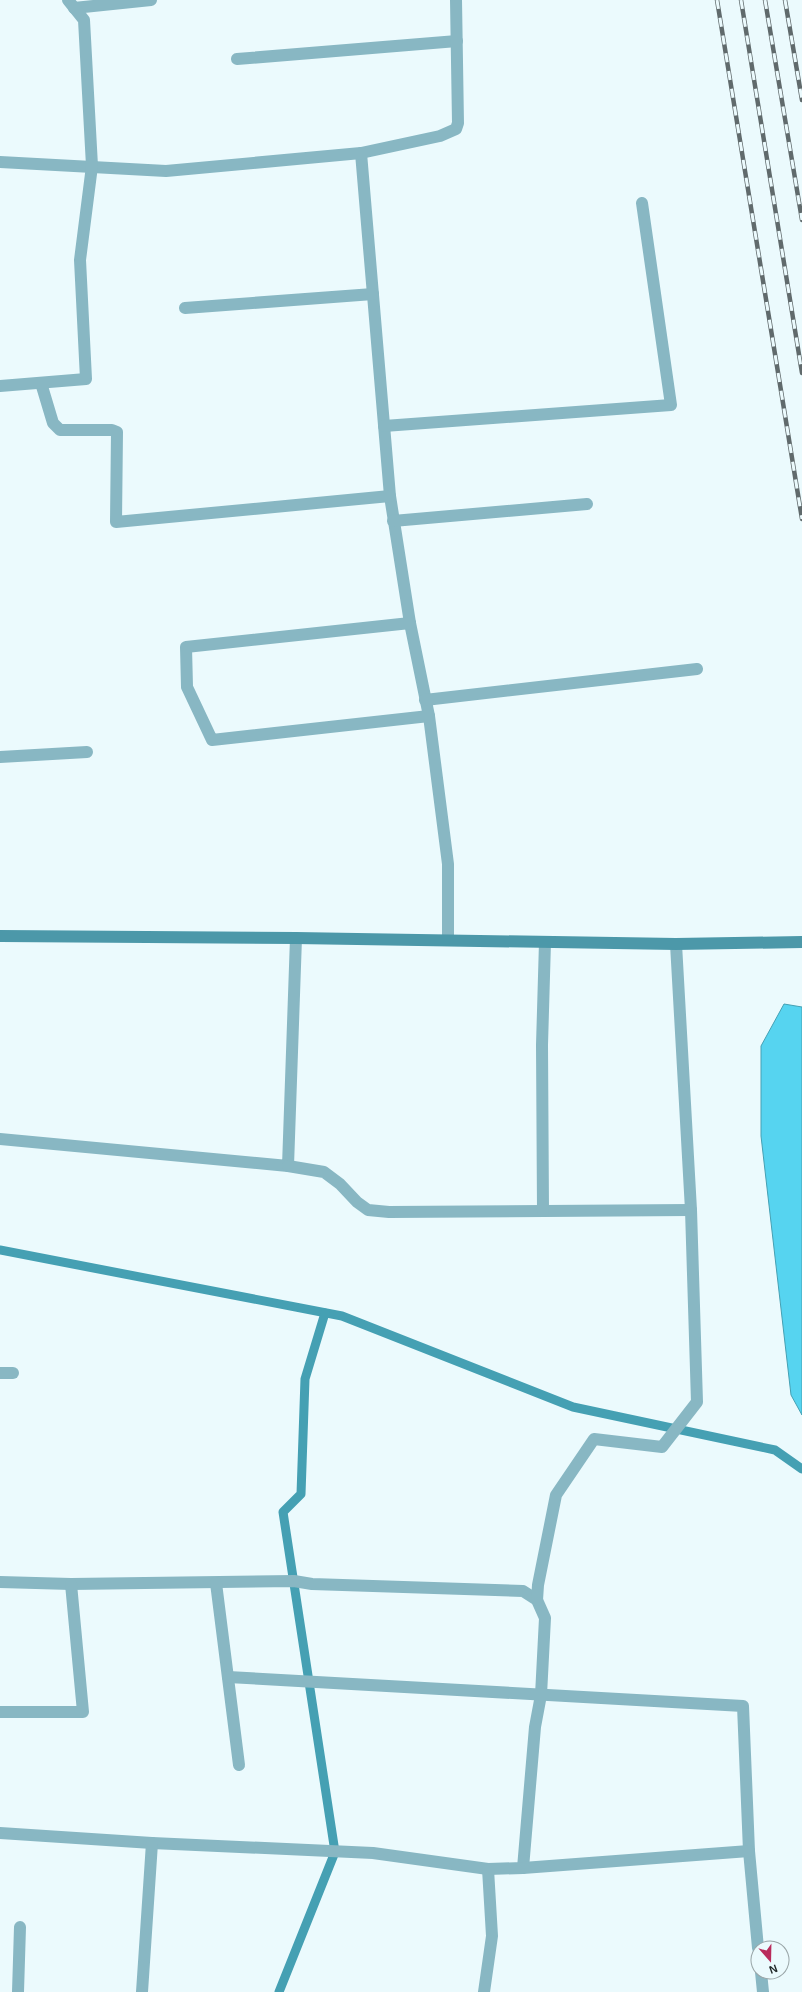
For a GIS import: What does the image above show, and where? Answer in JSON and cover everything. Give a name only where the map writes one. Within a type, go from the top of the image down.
[{"type":"street","points":[[71,4],[151,0]]},
{"type":"street","points":[[0,162],[166,171],[361,152],[440,136],[456,129],[458,123],[456,0]]},
{"type":"street","points":[[0,386],[86,379],[80,260],[92,166],[84,20],[71,4]]},
{"type":"street","points":[[238,59],[457,41]]},
{"type":"street","points":[[361,152],[390,496],[410,623],[429,716],[448,864],[448,940]]},
{"type":"street","points":[[384,426],[671,405],[642,203]]},
{"type":"street","points":[[185,308],[373,294]]},
{"type":"street","points":[[41,383],[53,423],[60,430],[112,430],[116,432],[116,522],[390,496]]},
{"type":"street","points":[[393,521],[587,504]]},
{"type":"street","points":[[410,623],[186,647],[187,687],[212,740],[429,716]]},
{"type":"street","points":[[425,700],[698,669]]},
{"type":"street","points":[[0,757],[87,752]]},
{"type":"street","points":[[0,936],[296,938],[676,944],[802,942]]},
{"type":"street","points":[[288,1166],[296,938]]},
{"type":"street","points":[[543,1211],[542,1045],[545,942]]},
{"type":"street","points":[[523,1868],[535,1727],[541,1695],[545,1618],[537,1600],[538,1585],[556,1495],[594,1439],[662,1447],[697,1402],[691,1210],[676,944]]},
{"type":"street","points":[[0,1139],[288,1166],[324,1172],[340,1184],[357,1202],[368,1210],[389,1212],[691,1210]]},
{"type":"street","points":[[0,1373],[13,1373]]},
{"type":"street","points":[[0,1582],[71,1584],[294,1581],[312,1584],[523,1592],[537,1600]]},
{"type":"street","points":[[216,1583],[239,1765]]},
{"type":"street","points":[[0,1712],[83,1712],[71,1584]]},
{"type":"street","points":[[228,1677],[743,1706],[749,1852],[757,1940]]},
{"type":"street","points":[[0,1833],[152,1843],[373,1854],[488,1869],[523,1868],[749,1852]]},
{"type":"street","points":[[142,1992],[152,1843]]},
{"type":"street","points":[[484,1992],[492,1936],[488,1869]]},
{"type":"street","points":[[18,1992],[20,1927]]},
{"type":"street","points":[[762,1980],[763,1992]]},
{"type":"water","points":[[784,1004],[802,1007],[802,1415],[791,1395],[761,1136],[761,1046]]},
{"type":"waterway","points":[[0,1250],[342,1316],[573,1407],[775,1450],[802,1469]]},
{"type":"waterway","points":[[279,1992],[335,1852],[283,1512],[301,1494],[305,1379],[325,1313]]},
{"type":"railway","points":[[717,0],[802,519]]},
{"type":"railway","points":[[741,0],[802,373]]},
{"type":"railway","points":[[765,0],[802,220]]},
{"type":"railway","points":[[785,0],[802,100]]}]
